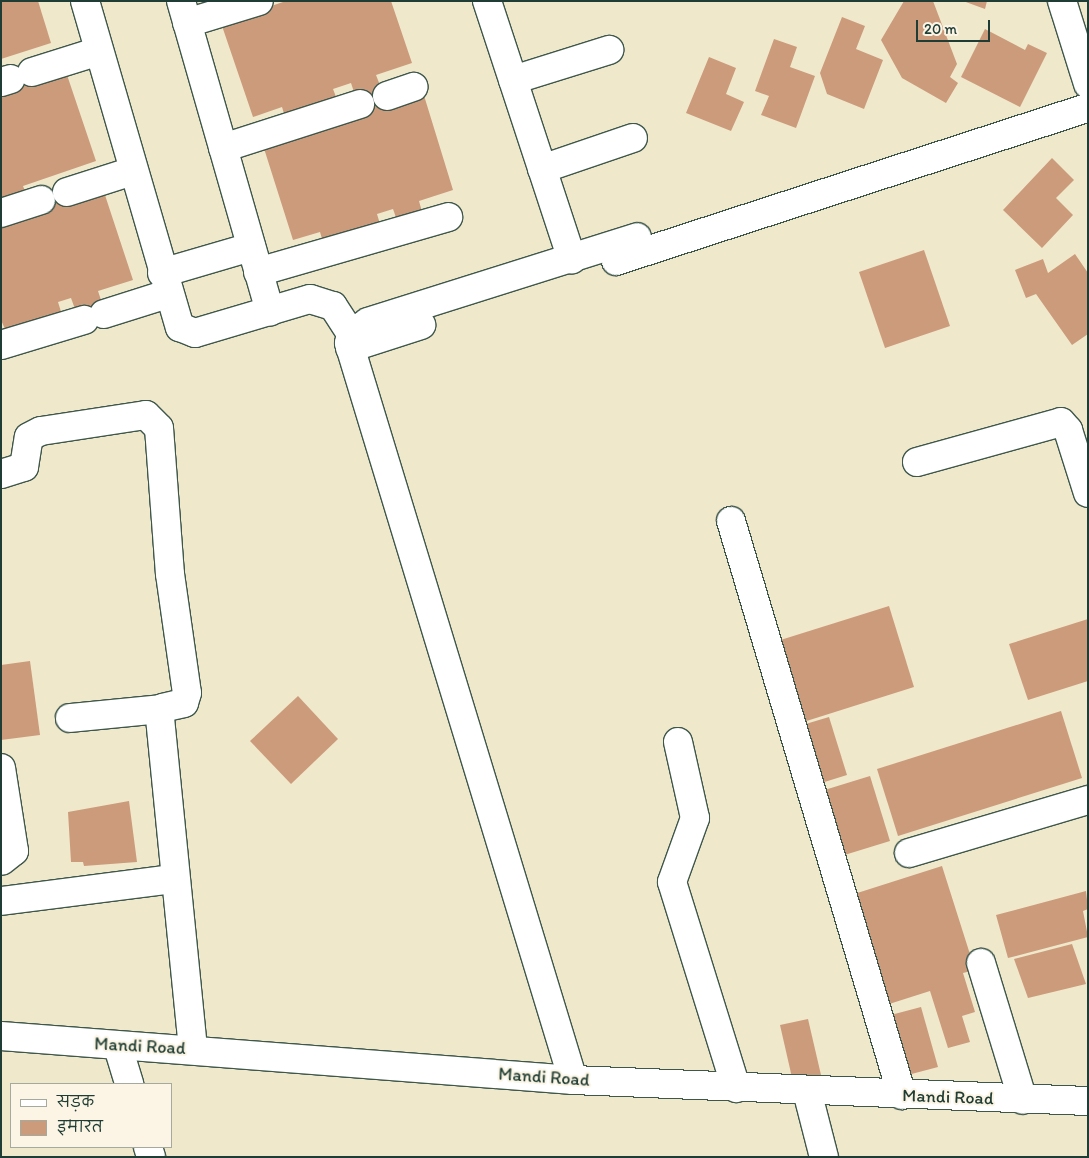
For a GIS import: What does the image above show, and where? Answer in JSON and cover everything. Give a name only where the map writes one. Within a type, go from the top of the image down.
[{"type":"street","points":[[85,1],[165,284],[180,327],[188,333],[310,299],[323,300],[333,306],[350,341],[573,1080]]},
{"type":"street","points":[[259,1],[184,12],[270,311]]},
{"type":"street","points":[[487,1],[572,259]]},
{"type":"street","points":[[1062,1],[1088,84]]},
{"type":"street","points":[[15,78],[99,50]]},
{"type":"street","points":[[513,80],[609,50]]},
{"type":"street","points":[[387,96],[413,87]]},
{"type":"street","points":[[223,148],[360,104]]},
{"type":"street","points":[[350,341],[1088,108]]},
{"type":"street","points":[[542,169],[633,138]]},
{"type":"street","points":[[66,192],[133,171]]},
{"type":"street","points":[[1,213],[41,200]]},
{"type":"street","points":[[1,345],[94,317],[165,284],[255,259],[448,217]]},
{"type":"street","points":[[350,341],[368,322],[637,237]]},
{"type":"street","points":[[1,474],[24,467],[29,437],[41,431],[146,415],[155,420],[187,693],[184,703],[162,709],[70,718]]},
{"type":"street","points":[[917,462],[1061,422],[1068,430],[1088,493]]},
{"type":"street","points":[[731,521],[902,1095]]},
{"type":"street","points":[[162,709],[174,879],[193,1049]]},
{"type":"street","points":[[678,742],[695,818],[672,882],[736,1088]]},
{"type":"street","points":[[1,768],[14,851],[1,861]]},
{"type":"street","points":[[909,853],[1088,800]]},
{"type":"street","points":[[1,901],[174,879]]},
{"type":"street","points":[[981,963],[1023,1100]]},
{"type":"street","name":"Mandi Road","points":[[1,1036],[118,1047],[193,1049],[573,1080],[1023,1100],[1088,1101]]},
{"type":"street","points":[[118,1047],[129,1083]]},
{"type":"street","points":[[807,1091],[824,1157]]},
{"type":"building","points":[[1,1],[38,1],[51,43],[1,59]]},
{"type":"building","points":[[286,1],[391,1],[412,63],[376,75],[383,93],[357,101],[351,83],[333,89],[338,102],[286,120],[282,107],[253,117],[221,23]]},
{"type":"building","points":[[904,1],[933,1],[957,64],[950,77],[958,83],[946,103],[902,78],[881,40]]},
{"type":"building","points":[[963,1],[987,1],[985,9]]},
{"type":"building","points":[[842,17],[865,26],[856,49],[883,60],[864,109],[827,94],[820,73]]},
{"type":"building","points":[[985,29],[1025,50],[1028,44],[1047,53],[1020,107],[961,77]]},
{"type":"building","points":[[774,39],[797,47],[790,67],[815,76],[796,128],[761,115],[769,96],[755,91]]},
{"type":"building","points":[[709,57],[736,68],[726,94],[744,102],[731,131],[686,113]]},
{"type":"building","points":[[64,66],[96,161],[23,186],[28,199],[1,208],[1,87]]},
{"type":"building","points":[[422,89],[453,190],[419,201],[424,219],[399,226],[393,209],[377,214],[380,224],[323,242],[320,232],[293,240],[261,139]]},
{"type":"building","points":[[1052,158],[1074,180],[1056,198],[1073,215],[1042,248],[1003,210]]},
{"type":"building","points":[[102,186],[133,280],[98,291],[105,312],[79,320],[71,298],[58,302],[63,318],[8,336],[1,320],[1,219]]},
{"type":"building","points":[[924,250],[950,326],[885,348],[859,272]]},
{"type":"building","points":[[1075,254],[1088,273],[1088,334],[1072,345],[1036,294],[1026,298],[1015,270],[1043,259],[1048,273]]},
{"type":"building","points":[[889,606],[914,687],[797,724],[771,643]]},
{"type":"building","points":[[1088,619],[1088,681],[1028,700],[1009,644]]},
{"type":"building","points":[[30,661],[40,735],[1,740],[1,665]]},
{"type":"building","points":[[298,696],[338,739],[291,784],[250,741]]},
{"type":"building","points":[[1061,711],[1082,778],[898,836],[877,769]]},
{"type":"building","points":[[829,717],[847,775],[818,784],[799,726]]},
{"type":"building","points":[[870,776],[890,841],[838,857],[818,792]]},
{"type":"building","points":[[129,801],[137,862],[84,866],[83,862],[71,862],[68,812]]},
{"type":"building","points":[[942,866],[975,970],[963,973],[975,1012],[962,1016],[970,1042],[948,1048],[930,991],[886,1005],[851,895]]},
{"type":"building","points":[[1086,891],[1088,909],[1083,911],[1088,937],[1008,958],[996,915]]},
{"type":"building","points":[[1072,944],[1086,984],[1028,998],[1014,959]]},
{"type":"building","points":[[921,1007],[938,1067],[904,1076],[887,1016]]},
{"type":"building","points":[[808,1019],[821,1075],[793,1082],[780,1025]]}]
